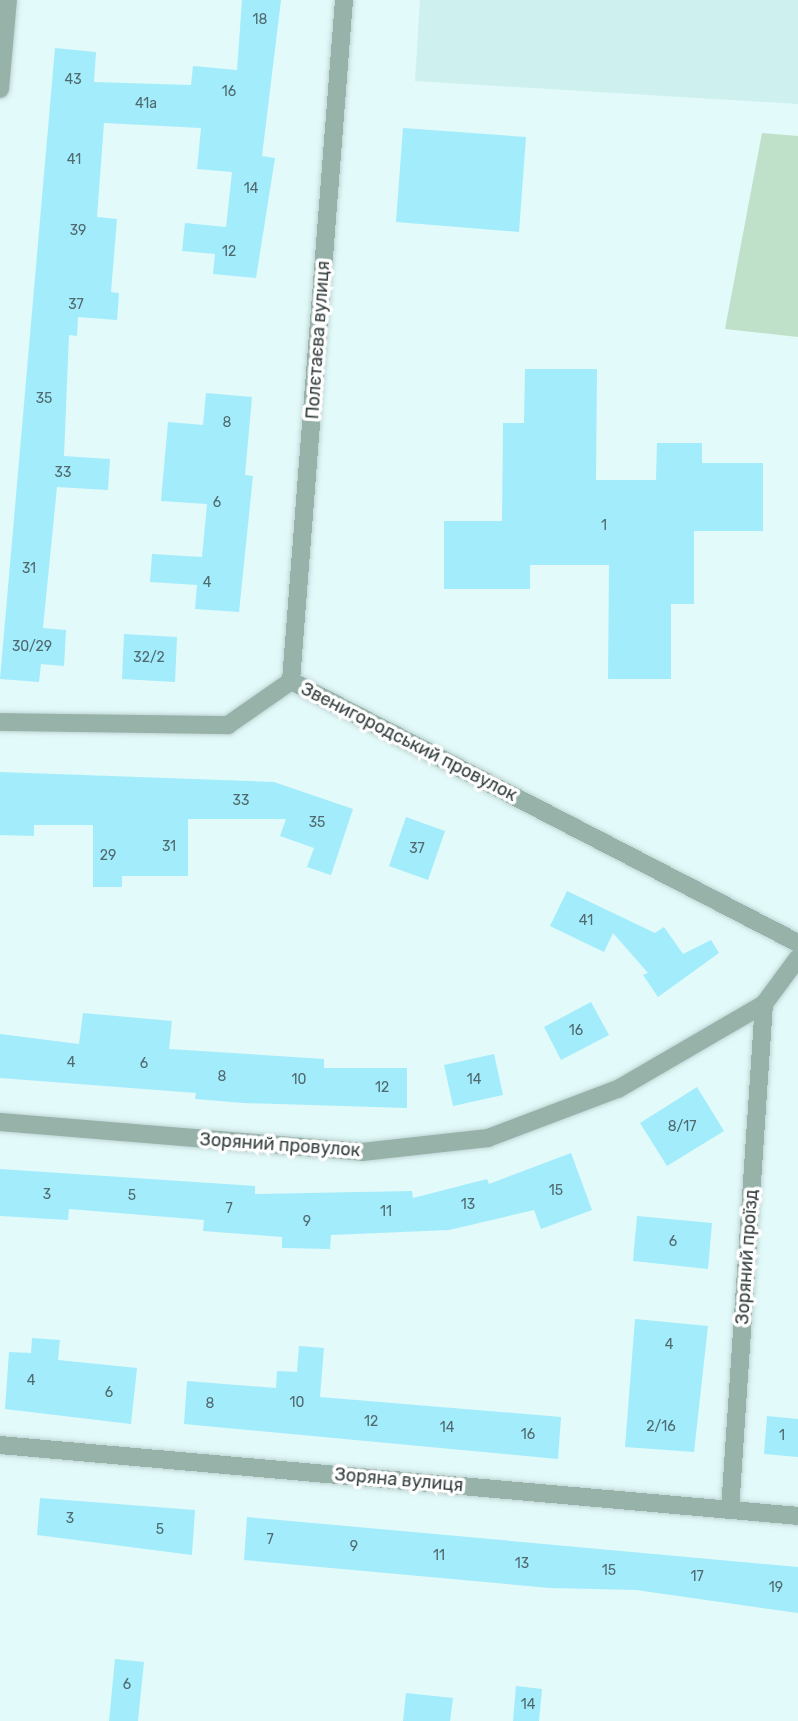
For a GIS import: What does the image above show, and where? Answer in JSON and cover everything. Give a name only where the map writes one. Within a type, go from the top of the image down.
[{"type":"street","points":[[0,89],[8,0]]},
{"type":"street","name":"Полєтаєва вулиця","points":[[292,681],[344,0]]},
{"type":"street","name":"Звенигородський провулок","points":[[0,722],[228,726],[292,681],[798,943]]},
{"type":"street","name":"Зоряний провулок","points":[[0,1122],[362,1152],[488,1138],[618,1090],[764,1004],[798,958]]},
{"type":"street","name":"Зоряний проїзд","points":[[730,1510],[764,1004]]},
{"type":"street","name":"Зоряна вулиця","points":[[0,1445],[798,1516]]},
{"type":"shaded area","points":[[420,0],[798,0],[798,104],[415,81]]},
{"type":"green space","points":[[762,133],[798,136],[798,337],[725,329]]},
{"type":"building","points":[[242,0],[281,0],[262,156],[275,158],[256,278],[213,274],[215,254],[182,251],[185,223],[226,227],[232,172],[197,169],[201,128],[104,123],[97,217],[117,219],[111,292],[119,293],[117,320],[78,317],[77,336],[69,335],[64,456],[110,459],[108,490],[57,487],[43,628],[66,630],[64,666],[41,664],[39,682],[0,679],[55,48],[96,52],[94,82],[191,85],[193,66],[237,70]]},
{"type":"building","points":[[403,128],[526,137],[519,232],[396,222]]},
{"type":"building","points":[[525,369],[597,369],[596,480],[656,480],[657,443],[702,443],[702,463],[763,463],[763,531],[694,531],[694,604],[671,604],[671,679],[608,679],[609,565],[530,565],[530,589],[444,589],[444,521],[502,521],[503,423],[524,423]]},
{"type":"building","points":[[206,393],[252,397],[245,475],[253,476],[239,612],[195,609],[197,585],[150,582],[152,554],[202,557],[207,504],[161,501],[168,422],[203,425]]},
{"type":"building","points":[[124,634],[177,637],[175,682],[122,679]]},
{"type":"building","points":[[0,772],[274,782],[353,809],[331,875],[307,867],[314,848],[280,836],[286,819],[188,819],[188,876],[122,876],[122,887],[93,887],[93,825],[34,825],[34,836],[0,835]]},
{"type":"building","points":[[406,817],[445,831],[428,880],[389,866]]},
{"type":"building","points":[[567,891],[655,933],[664,927],[683,954],[711,940],[719,953],[658,997],[643,975],[648,973],[613,933],[604,952],[550,926]]},
{"type":"building","points":[[591,1002],[609,1035],[561,1060],[544,1027]]},
{"type":"building","points":[[83,1013],[172,1021],[169,1049],[324,1059],[324,1068],[407,1068],[407,1108],[243,1103],[195,1099],[196,1093],[0,1078],[0,1034],[79,1044]]},
{"type":"building","points":[[494,1054],[503,1095],[453,1106],[444,1065]]},
{"type":"building","points":[[697,1087],[724,1131],[667,1166],[640,1123]]},
{"type":"building","points":[[571,1153],[592,1210],[541,1229],[534,1210],[449,1230],[331,1235],[330,1249],[282,1248],[282,1237],[203,1231],[204,1220],[69,1209],[68,1220],[0,1216],[0,1169],[255,1186],[255,1194],[412,1191],[413,1198],[487,1179],[489,1184]]},
{"type":"building","points":[[637,1216],[712,1223],[708,1269],[633,1261]]},
{"type":"building","points":[[635,1319],[708,1326],[694,1452],[625,1447]]},
{"type":"building","points":[[32,1338],[60,1340],[58,1360],[137,1368],[131,1424],[5,1409],[9,1352],[31,1353]]},
{"type":"building","points":[[299,1346],[324,1348],[320,1397],[561,1417],[558,1459],[184,1424],[187,1381],[276,1388],[277,1371],[297,1372]]},
{"type":"building","points":[[767,1416],[798,1419],[798,1457],[764,1454]]},
{"type":"building","points":[[40,1498],[195,1510],[192,1555],[37,1535]]},
{"type":"building","points":[[247,1517],[798,1567],[798,1613],[636,1590],[550,1588],[244,1560]]},
{"type":"building","points":[[115,1659],[144,1662],[138,1721],[109,1721]]},
{"type":"building","points":[[516,1686],[542,1689],[539,1721],[513,1721]]},
{"type":"building","points":[[406,1693],[453,1698],[450,1721],[403,1721]]}]
